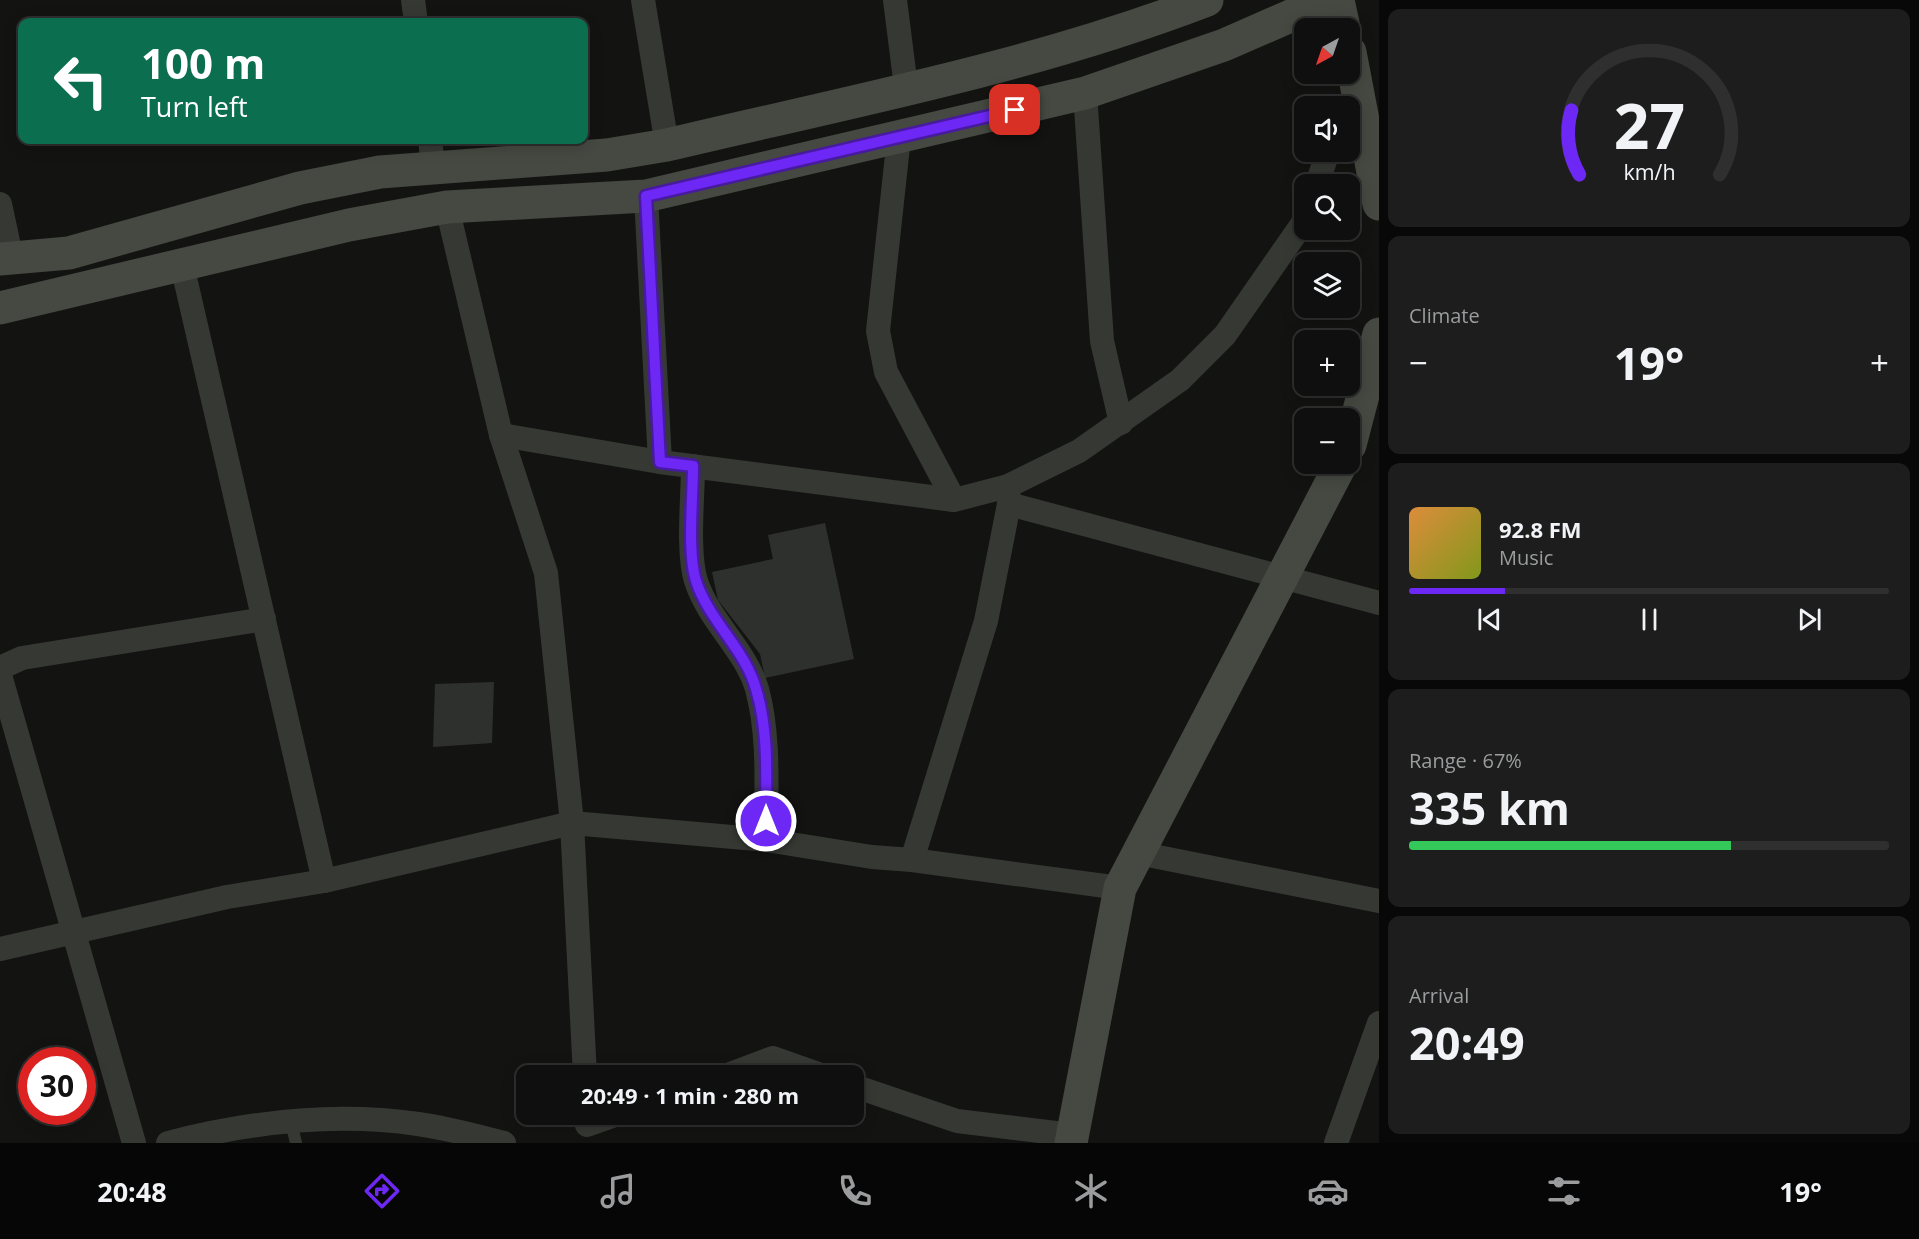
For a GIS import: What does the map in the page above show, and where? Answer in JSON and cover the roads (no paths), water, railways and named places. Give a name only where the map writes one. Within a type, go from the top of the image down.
[{"type":"street","points":[[413,0],[415,18]]},
{"type":"street","points":[[643,0],[667,146]]},
{"type":"street","points":[[896,0],[906,87]]},
{"type":"street","points":[[0,204],[6,260],[69,253],[300,188],[380,172],[431,153],[607,155],[667,146],[1080,43],[1207,0]]},
{"type":"street","points":[[0,308],[349,225],[447,207],[646,196],[1085,93],[1224,45],[1327,0]]},
{"type":"street","points":[[1338,0],[1342,18]]},
{"type":"street","points":[[1356,84],[1379,204]]},
{"type":"street","points":[[1085,93],[1102,341],[1121,423]]},
{"type":"street","points":[[899,137],[878,331],[886,372],[954,500]]},
{"type":"street","points":[[646,196],[660,462]]},
{"type":"street","points":[[447,207],[501,435],[546,573],[572,824],[584,1065]]},
{"type":"street","points":[[912,860],[986,621],[1008,495],[1121,423],[1180,380],[1225,335],[1294,236]]},
{"type":"street","points":[[182,265],[324,881]]},
{"type":"street","points":[[1360,408],[1379,335]]},
{"type":"street","points":[[501,435],[660,462],[954,500],[1008,495],[1282,577],[1379,603]]},
{"type":"street","points":[[693,466],[692,536],[696,580],[713,615],[749,670],[760,705],[766,764],[766,840]]},
{"type":"street","points":[[864,1089],[957,1121],[1071,1139],[1120,888],[1336,474]]},
{"type":"street","points":[[0,668],[22,658],[264,619]]},
{"type":"street","points":[[0,675],[134,1143]]},
{"type":"street","points":[[0,949],[227,897],[324,881],[572,824],[766,840],[872,857],[912,860],[1120,888]]},
{"type":"street","points":[[1138,853],[1379,901]]},
{"type":"street","points":[[1336,1143],[1379,1023]]},
{"type":"street","points":[[754,1065],[773,1058],[793,1065]]},
{"type":"street","points":[[168,1143],[217,1130],[294,1132],[316,1119],[418,1124],[504,1143]]}]
